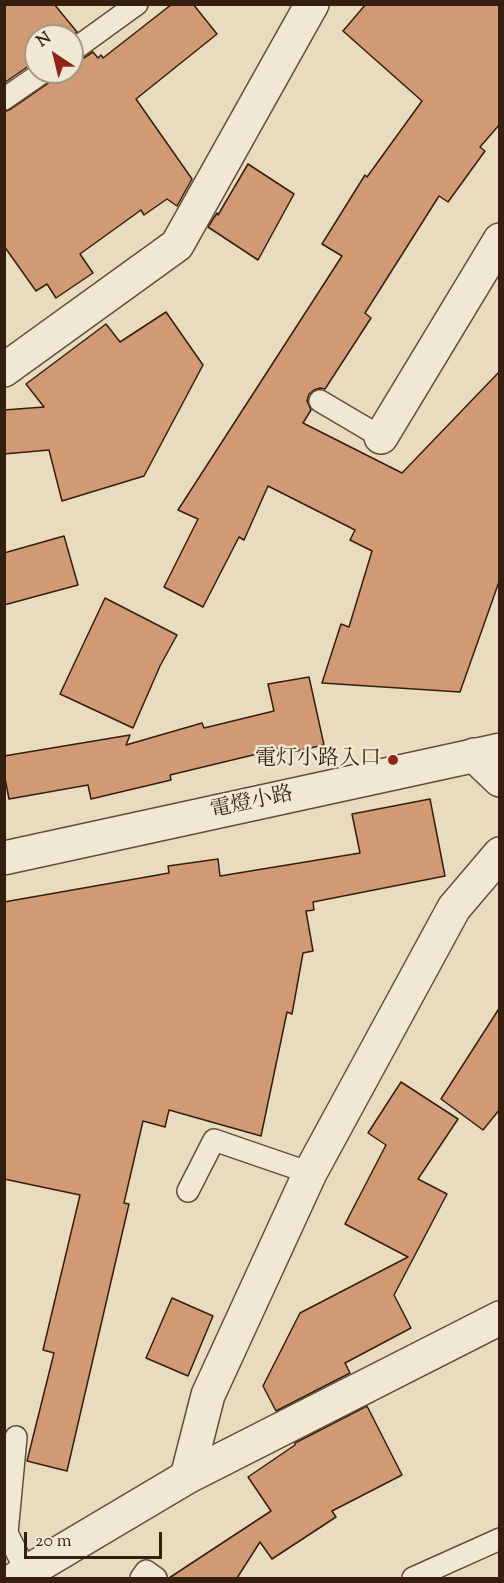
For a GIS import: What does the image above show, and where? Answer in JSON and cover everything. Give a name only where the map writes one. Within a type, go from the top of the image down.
[{"type":"street","points":[[4,370],[177,245],[312,4]]},
{"type":"street","points":[[381,437],[500,240]]},
{"type":"street","points":[[487,752],[500,780]]},
{"type":"street","name":"電燈小路","points":[[4,858],[487,752]]},
{"type":"street","points":[[187,1477],[208,1395],[310,1173],[454,908],[500,854]]},
{"type":"street","points":[[22,1576],[187,1477],[500,1318]]},
{"type":"lane","points":[[84,42],[138,4]]},
{"type":"lane","points":[[4,99],[26,84]]},
{"type":"lane","points":[[320,400],[381,437]]},
{"type":"lane","points":[[188,1191],[214,1140],[310,1173]]},
{"type":"lane","points":[[16,1437],[7,1533],[22,1576]]},
{"type":"lane","points":[[413,1578],[500,1539]]},
{"type":"lane","points":[[141,1578],[146,1571],[156,1578]]},
{"type":"building","points":[[4,4],[54,4],[70,24],[24,24],[24,69],[4,83]]},
{"type":"building","points":[[172,4],[193,4],[217,34],[136,99],[192,179],[177,206],[167,199],[144,215],[141,210],[80,254],[93,273],[56,298],[47,284],[36,291],[4,246],[4,112],[47,84],[84,84],[84,58],[93,52],[98,58],[101,55],[103,58]]},
{"type":"building","points":[[366,4],[500,4],[500,124],[480,147],[485,151],[448,202],[439,196],[365,313],[371,318],[325,389],[320,388],[309,394],[307,401],[311,410],[303,423],[402,473],[500,371],[500,579],[460,692],[322,683],[341,624],[349,627],[372,551],[350,540],[355,530],[268,486],[244,540],[239,537],[203,607],[164,587],[198,519],[178,510],[342,256],[322,244],[365,175],[367,177],[422,101],[343,31]]},
{"type":"building","points":[[248,164],[294,194],[258,260],[208,227],[217,213],[218,215]]},
{"type":"building","points":[[166,312],[203,365],[144,476],[62,501],[49,450],[4,454],[4,410],[44,407],[26,384],[106,324],[120,342]]},
{"type":"building","points":[[64,536],[78,585],[4,605],[4,553]]},
{"type":"building","points":[[105,598],[177,635],[160,666],[133,728],[60,694]]},
{"type":"building","points":[[309,677],[324,745],[283,754],[282,748],[170,775],[171,780],[91,799],[88,785],[9,799],[4,773],[4,756],[130,735],[126,745],[202,723],[204,728],[274,711],[268,684]]},
{"type":"building","points":[[430,799],[445,876],[313,902],[314,910],[306,911],[313,951],[303,953],[292,1014],[287,1012],[261,1136],[169,1110],[165,1127],[143,1121],[124,1203],[129,1204],[67,1471],[27,1461],[54,1353],[43,1350],[80,1195],[4,1179],[4,902],[169,873],[168,866],[218,859],[220,876],[360,853],[352,814]]},
{"type":"building","points":[[500,1007],[500,1109],[483,1130],[441,1099]]},
{"type":"building","points":[[401,1082],[458,1119],[418,1179],[447,1194],[394,1295],[411,1328],[345,1363],[350,1373],[276,1411],[263,1386],[300,1313],[408,1257],[345,1224],[386,1145],[368,1133]]},
{"type":"building","points":[[172,1298],[213,1316],[188,1376],[146,1358]]},
{"type":"building","points":[[367,1406],[402,1475],[332,1511],[336,1517],[272,1559],[260,1542],[237,1578],[169,1578],[271,1511],[248,1477],[295,1443]]},
{"type":"place","name":"電灯小路入口","points":[[393,760]]}]
